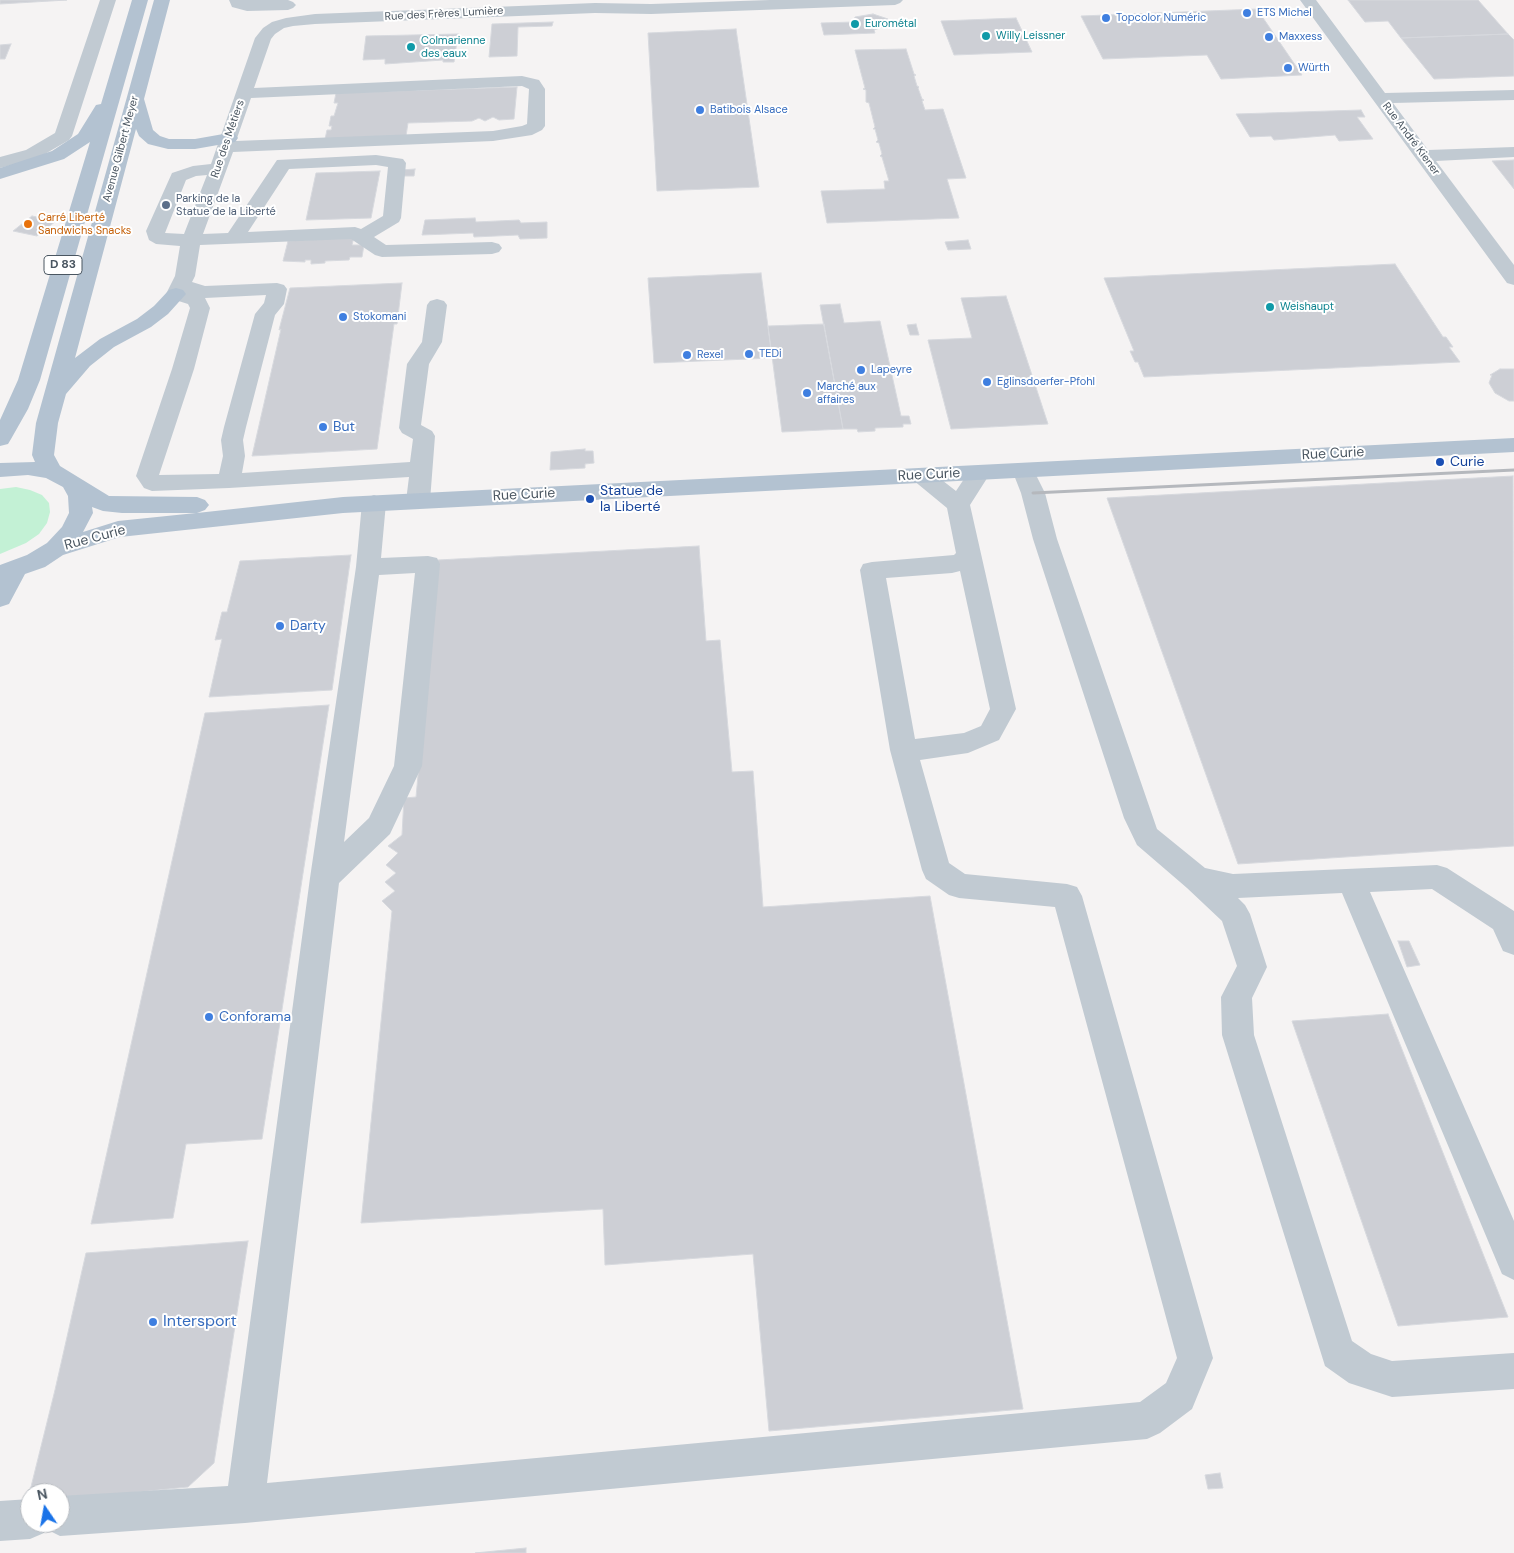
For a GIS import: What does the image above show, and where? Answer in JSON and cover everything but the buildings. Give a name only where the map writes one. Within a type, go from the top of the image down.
[{"type":"main road","name":"Avenue Gilbert Meyer","points":[[0,439],[17,409],[29,380],[140,0]]},
{"type":"main road","name":"Avenue Gilbert Meyer","points":[[55,548],[72,531],[81,513],[80,496],[43,455],[43,449],[54,394],[162,0]]},
{"type":"main road","points":[[0,174],[58,155],[85,137],[116,86]]},
{"type":"main road","points":[[135,98],[145,132],[154,140],[168,144],[227,143]]},
{"type":"main road","points":[[54,394],[83,362],[107,342],[144,323],[161,310],[179,290]]},
{"type":"main road","name":"Rue Curie","points":[[61,477],[103,503],[122,505],[343,505],[1514,445]]},
{"type":"main road","points":[[0,470],[28,468],[61,477]]},
{"type":"main road","name":"Rue Curie","points":[[55,548],[118,529],[343,505]]},
{"type":"main road","points":[[0,598],[7,572],[36,561],[55,548]]},
{"type":"street","points":[[0,163],[32,154],[63,136],[108,0]]},
{"type":"street","points":[[237,0],[237,4],[247,6],[289,9]]},
{"type":"street","points":[[773,2],[895,0]]},
{"type":"street","name":"Rue André Kiener","points":[[1308,0],[1514,279]]},
{"type":"street","name":"Rue des Frères Lumière","points":[[289,9],[315,19],[516,10],[636,8],[638,18],[646,22],[724,21],[745,18],[751,15],[752,5],[773,2]]},
{"type":"street","name":"Rue des Métiers","points":[[179,290],[191,240],[218,169],[263,38],[268,31],[278,25],[289,9]]},
{"type":"street","points":[[227,143],[493,136],[526,131],[536,126],[537,89],[533,84],[522,81],[244,93]]},
{"type":"street","points":[[1380,98],[1514,95]]},
{"type":"street","points":[[1423,156],[1514,152]]},
{"type":"street","points":[[234,238],[283,164],[376,160],[397,163],[392,218],[361,237]]},
{"type":"street","points":[[218,169],[193,171],[178,177],[155,231],[156,236],[163,240],[191,240],[355,232],[382,251],[492,248]]},
{"type":"street","points":[[179,290],[203,292],[277,289],[274,304],[265,314],[232,440],[234,456],[229,481]]},
{"type":"street","points":[[179,290],[196,300],[200,308],[183,369],[147,476],[152,483],[229,481],[421,468]]},
{"type":"street","points":[[418,501],[424,436],[410,428],[418,364],[432,342],[437,305]]},
{"type":"street","points":[[245,1504],[325,878],[368,567],[381,503],[392,470]]},
{"type":"street","points":[[1023,470],[1033,493],[1045,539],[1138,818],[1147,837],[1235,914],[1252,967],[1236,997],[1238,1035],[1338,1353],[1362,1370],[1392,1379],[1514,1372]]},
{"type":"street","points":[[958,505],[980,472]]},
{"type":"street","points":[[904,750],[939,748],[968,743],[990,733],[1003,709],[958,505],[920,475]]},
{"type":"street","points":[[70,1515],[245,1504],[1147,1420],[1179,1396],[1195,1358],[1067,896],[959,886],[936,870],[904,750],[872,570],[952,565],[963,561],[968,553]]},
{"type":"street","points":[[325,878],[380,826],[408,766],[428,564],[368,567]]},
{"type":"street","points":[[1197,879],[1233,886],[1437,877],[1504,920],[1514,942]]},
{"type":"street","points":[[1351,881],[1514,1262]]},
{"type":"street","points":[[0,1521],[20,1520]]},
{"type":"green space","points":[[16,487],[42,495],[49,503],[50,512],[47,523],[39,534],[26,543],[0,554],[0,489]]},
{"type":"railway","points":[[1033,493],[1514,470]]},
{"type":"place","name":"ETS Michel","points":[[1247,13]]},
{"type":"place","name":"Topcolor Numéric","points":[[1106,18]]},
{"type":"place","name":"Eurométal","points":[[855,24]]},
{"type":"place","name":"Willy Leissner","points":[[986,36]]},
{"type":"place","name":"Maxxess","points":[[1269,37]]},
{"type":"place","name":"Colmarienne des eaux","points":[[411,47]]},
{"type":"place","name":"Würth","points":[[1288,68]]},
{"type":"place","name":"Batibois Alsace","points":[[700,110]]},
{"type":"place","name":"Parking de la Statue de la Liberté","points":[[166,205]]},
{"type":"place","name":"Carré Liberté Sandwichs Snacks","points":[[28,224]]},
{"type":"place","name":"Weishaupt","points":[[1270,307]]},
{"type":"place","name":"Stokomani","points":[[343,317]]},
{"type":"place","name":"TEDi","points":[[749,354]]},
{"type":"place","name":"Rexel","points":[[687,355]]},
{"type":"place","name":"Lapeyre","points":[[861,370]]},
{"type":"place","name":"Eglinsdoerfer-Pfohl","points":[[987,382]]},
{"type":"place","name":"Marché aux affaires","points":[[807,393]]},
{"type":"place","name":"But","points":[[323,427]]},
{"type":"place","name":"Curie","points":[[1440,462]]},
{"type":"place","name":"Statue de la Liberté","points":[[590,499]]},
{"type":"place","name":"Darty","points":[[280,626]]},
{"type":"place","name":"Conforama","points":[[209,1017]]},
{"type":"place","name":"Intersport","points":[[153,1322]]}]
